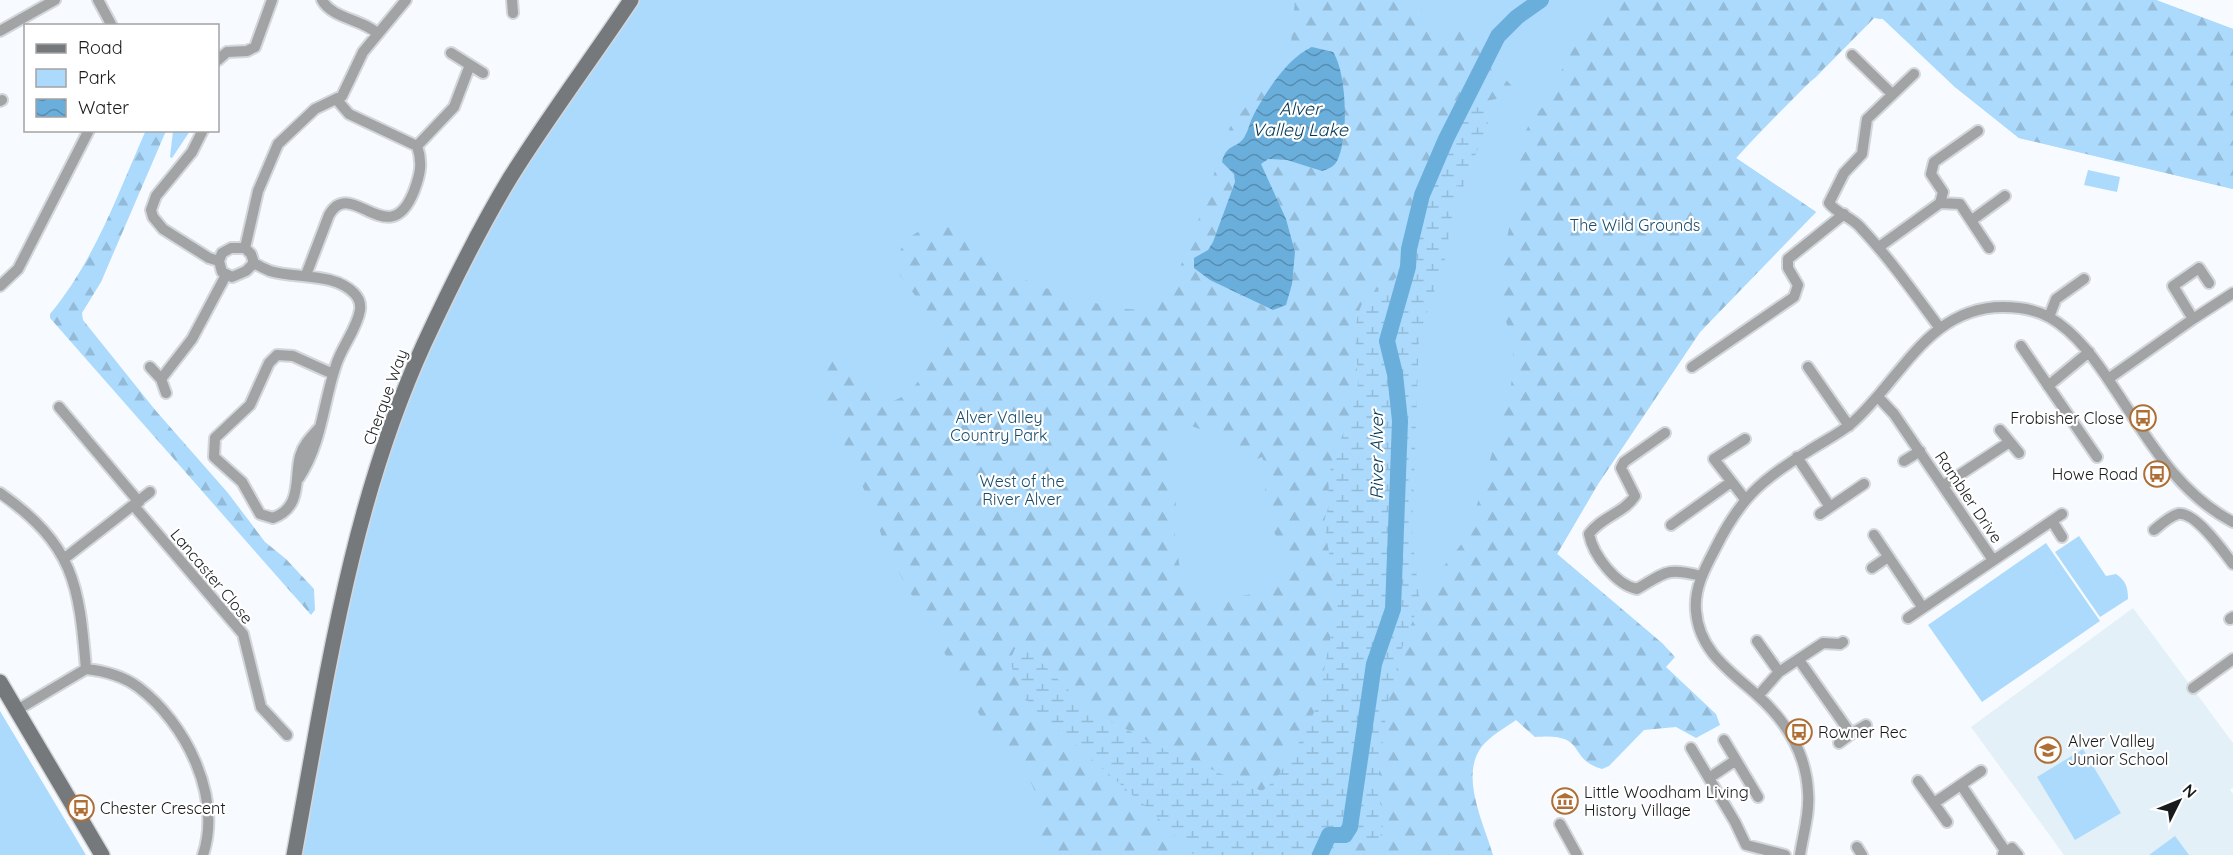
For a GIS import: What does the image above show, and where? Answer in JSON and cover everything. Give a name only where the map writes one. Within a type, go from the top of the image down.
[{"type":"street","points":[[2,26],[55,0]]},
{"type":"street","points":[[98,0],[111,24]]},
{"type":"street","points":[[219,59],[227,52],[248,51],[255,47],[272,0]]},
{"type":"street","points":[[322,0],[326,7],[369,27],[378,34]]},
{"type":"street","points":[[245,248],[258,191],[278,144],[315,109],[337,100],[346,90],[363,52],[406,0]]},
{"type":"street","points":[[512,0],[513,13]]},
{"type":"street","name":"Cherque Way","points":[[294,855],[327,663],[352,550],[397,414],[420,356],[468,256],[509,181],[631,0]]},
{"type":"street","points":[[451,53],[483,73]]},
{"type":"street","points":[[1852,55],[1891,93]]},
{"type":"street","points":[[417,146],[454,108],[470,65]]},
{"type":"street","points":[[1914,74],[1891,93],[1867,119],[1862,154],[1844,173],[1828,203],[1833,209],[1844,214],[1879,248],[1939,327]]},
{"type":"street","points":[[306,275],[329,214],[335,206],[347,203],[396,217],[406,210],[419,174],[420,155],[417,146],[349,114],[337,100]]},
{"type":"street","points":[[1879,248],[1940,203],[1943,192],[1931,174],[1934,162],[1978,131]]},
{"type":"street","points":[[0,286],[18,269],[88,132]]},
{"type":"street","points":[[202,132],[192,152],[156,196],[151,210],[153,218],[163,229],[209,258],[219,261]]},
{"type":"street","points":[[1972,220],[2005,196]]},
{"type":"street","points":[[1940,203],[1960,204],[1989,248]]},
{"type":"street","points":[[1692,367],[1794,297],[1798,285],[1788,268],[1788,260],[1844,214]]},
{"type":"street","points":[[226,275],[220,268],[219,261],[226,250],[245,248]]},
{"type":"street","points":[[245,248],[251,254],[254,263],[271,271],[306,275],[345,287],[356,295],[360,304],[358,317],[333,374],[329,399],[319,428],[303,449],[298,465],[299,478],[288,507],[278,517],[266,517],[260,514],[242,482],[214,457],[213,443],[219,433],[250,405],[269,363],[277,355],[293,356],[333,374]]},
{"type":"street","points":[[226,275],[241,274],[254,263]]},
{"type":"street","points":[[2193,319],[2173,286],[2199,268],[2209,283]]},
{"type":"street","points":[[161,379],[192,339],[226,275]]},
{"type":"street","points":[[2049,317],[2056,298],[2084,279]]},
{"type":"street","points":[[2108,379],[2233,293]]},
{"type":"street","points":[[1800,855],[1808,808],[1806,773],[1792,738],[1758,696],[1728,671],[1703,640],[1696,608],[1701,576],[1728,522],[1758,485],[1797,457],[1849,426],[1878,397],[1913,352],[1939,327],[1958,316],[1992,307],[2013,307],[2049,317],[2089,352],[2166,467],[2196,498],[2233,522]]},
{"type":"street","points":[[2021,346],[2097,457]]},
{"type":"street","points":[[2048,386],[2089,352]]},
{"type":"street","points":[[150,367],[161,379],[166,393]]},
{"type":"street","points":[[1808,367],[1849,426]]},
{"type":"street","name":"Rambler Drive","points":[[1878,397],[1894,414],[1993,560]]},
{"type":"street","name":"Lancaster Close","points":[[59,407],[243,634],[261,707],[287,735]]},
{"type":"street","points":[[2000,430],[2019,453]]},
{"type":"street","points":[[1665,433],[1624,462],[1621,468],[1635,496],[1631,502],[1594,527],[1589,534],[1591,544],[1619,582],[1629,588],[1637,590],[1664,574],[1677,570],[1701,576]]},
{"type":"street","points":[[1745,439],[1714,459],[1745,499]]},
{"type":"street","points":[[1944,485],[2008,442]]},
{"type":"street","name":"Rambler Drive","points":[[1904,461],[1920,451]]},
{"type":"street","points":[[1797,457],[1830,507]]},
{"type":"street","points":[[1671,525],[1731,482]]},
{"type":"street","points":[[1820,514],[1864,484]]},
{"type":"street","points":[[65,558],[150,492]]},
{"type":"street","points":[[0,493],[42,527],[65,558],[79,598],[86,669]]},
{"type":"street","points":[[1908,618],[2062,514]]},
{"type":"street","points":[[2154,530],[2175,516],[2187,516],[2218,542],[2233,564]]},
{"type":"street","points":[[2052,521],[2062,537]]},
{"type":"street","points":[[1874,535],[1923,608]]},
{"type":"street","points":[[1872,568],[1888,557]]},
{"type":"street","points":[[1756,641],[1779,672]]},
{"type":"street","points":[[1758,696],[1779,672],[1823,643],[1840,644],[1843,642]]},
{"type":"street","points":[[1799,660],[1851,734]]},
{"type":"street","points":[[2193,688],[2233,660]]},
{"type":"street","points":[[17,710],[86,669],[103,671],[137,686],[154,701],[179,731],[194,759],[207,807],[207,840],[202,855]]},
{"type":"street","points":[[0,682],[102,855]]},
{"type":"street","points":[[1839,743],[1866,725]]},
{"type":"street","points":[[1725,740],[1758,797]]},
{"type":"street","points":[[1691,748],[1746,845],[1785,855]]},
{"type":"street","points":[[1709,778],[1736,760]]},
{"type":"street","points":[[1934,803],[1981,771]]},
{"type":"street","points":[[1918,781],[1947,822]]},
{"type":"street","points":[[1961,785],[2009,854]]},
{"type":"street","points":[[1560,824],[1577,855]]},
{"type":"shaded area","name":"Alver Valley Junior School","points":[[2133,608],[2233,743],[2233,787],[2230,790],[2233,794],[2233,855],[2064,855],[1971,727]]},
{"type":"green space","name":"Alver Valley Country Park","points":[[629,0],[2156,0],[2233,29],[2233,189],[2019,138],[1955,87],[1883,19],[1874,18],[1816,77],[1792,96],[1736,158],[1816,212],[1700,332],[1598,484],[1557,554],[1663,644],[1394,761],[1433,855],[300,855],[327,663],[397,414],[468,256]]},
{"type":"green space","name":"West of the River Alver","points":[[1295,0],[1422,0],[1422,18],[1430,27],[1472,28],[1480,34],[1492,71],[1501,75],[1513,87],[1509,96],[1478,103],[1430,159],[1420,184],[1397,277],[1383,289],[1371,293],[1358,315],[1355,347],[1358,381],[1355,399],[1329,474],[1330,496],[1324,523],[1337,591],[1338,620],[1331,635],[1319,698],[1313,715],[1281,775],[1270,787],[1262,791],[1155,745],[1085,707],[1028,649],[1015,649],[1010,661],[1194,855],[1037,855],[1043,807],[1030,781],[987,728],[885,548],[876,517],[823,396],[829,359],[844,362],[874,393],[893,401],[903,396],[917,383],[940,336],[928,313],[900,275],[898,255],[906,239],[923,229],[952,227],[973,239],[1024,279],[1042,288],[1053,289],[1111,308],[1142,310],[1163,300],[1188,251],[1230,127],[1286,56],[1291,43]],"holes":[[[1298,55],[1339,63],[1344,103],[1344,134],[1337,160],[1329,169],[1301,166],[1281,159],[1264,160],[1261,164],[1286,219],[1290,238],[1292,284],[1286,305],[1264,306],[1210,280],[1194,268],[1198,255],[1208,250],[1213,242],[1235,182],[1234,174],[1222,162],[1224,154],[1244,138],[1261,102]],[[1184,423],[1210,433],[1238,459],[1250,462],[1262,457],[1266,472],[1265,509],[1286,558],[1284,575],[1274,590],[1236,597],[1212,609],[1201,608],[1181,576],[1175,536],[1176,491],[1163,443]]]},
{"type":"green space","name":"The Wild Grounds","points":[[1611,0],[2156,0],[2233,29],[2233,189],[2019,138],[1955,87],[1883,19],[1874,18],[1736,158],[1816,212],[1700,332],[1598,484],[1557,554],[1663,644],[1675,657],[1666,667],[1716,714],[1720,725],[1696,738],[1676,727],[1644,730],[1609,766],[1602,769],[1591,765],[1570,742],[1563,738],[1535,737],[1516,720],[1485,743],[1477,755],[1473,768],[1475,798],[1493,855],[1330,855],[1340,845],[1363,843],[1384,821],[1377,789],[1379,768],[1387,707],[1404,641],[1428,586],[1468,536],[1510,391],[1514,367],[1512,342],[1498,293],[1498,276],[1515,203],[1522,138],[1535,114],[1544,106],[1580,33]]},
{"type":"green space","points":[[1470,105],[1492,112],[1463,187],[1457,186],[1445,259],[1419,337],[1412,536],[1420,603],[1404,641],[1387,707],[1377,789],[1384,821],[1380,838],[1345,843],[1330,855],[1194,855],[1152,812],[1030,705],[1010,661],[1015,649],[1028,649],[1085,707],[1155,745],[1261,791],[1277,777],[1303,736],[1316,709],[1329,646],[1338,619],[1338,605],[1325,522],[1332,465],[1357,393],[1355,332],[1358,313],[1365,299],[1397,277],[1424,171]]},
{"type":"green space","points":[[145,132],[166,132],[101,282],[82,313],[83,320],[156,411],[228,493],[265,542],[286,559],[314,589],[315,610],[311,615],[50,318],[50,314],[93,249]]},
{"type":"green space","points":[[173,132],[189,132],[172,158],[170,157]]},
{"type":"green space","points":[[2088,170],[2120,177],[2117,192],[2084,185]]},
{"type":"green space","points":[[2079,536],[2106,576],[2116,574],[2127,588],[2128,599],[2100,617],[2055,552]]},
{"type":"green space","points":[[2046,543],[2100,621],[1982,702],[1928,625]]},
{"type":"green space","points":[[0,711],[86,855],[0,855]]},
{"type":"green space","points":[[2083,749],[2121,813],[2075,840],[2037,777]]},
{"type":"green space","points":[[2175,836],[2189,855],[2149,855]]},
{"type":"water","name":"Alver Valley Lake","points":[[1312,47],[1333,52],[1338,62],[1345,106],[1341,151],[1336,163],[1331,168],[1322,171],[1287,160],[1268,159],[1261,164],[1286,219],[1295,252],[1292,284],[1286,305],[1273,310],[1210,280],[1194,268],[1194,258],[1208,250],[1213,242],[1235,182],[1234,174],[1222,162],[1226,152],[1245,136],[1254,114],[1278,76],[1294,59]]},
{"type":"waterway","name":"River Alver","points":[[1320,855],[1329,835],[1345,835],[1350,827],[1374,664],[1393,609],[1400,421],[1395,374],[1387,341],[1408,267],[1409,249],[1422,195],[1446,139],[1498,36],[1517,17],[1541,0]]},
{"type":"place","name":"Frobisher Close","points":[[2143,418]]},
{"type":"place","name":"Howe Road","points":[[2157,474]]},
{"type":"place","name":"Rowner Rec","points":[[1799,732]]},
{"type":"place","name":"Alver Valley Junior School","points":[[2048,750]]},
{"type":"place","name":"Little Woodham Living History Village","points":[[1565,801]]},
{"type":"place","name":"Chester Crescent","points":[[81,808]]}]
